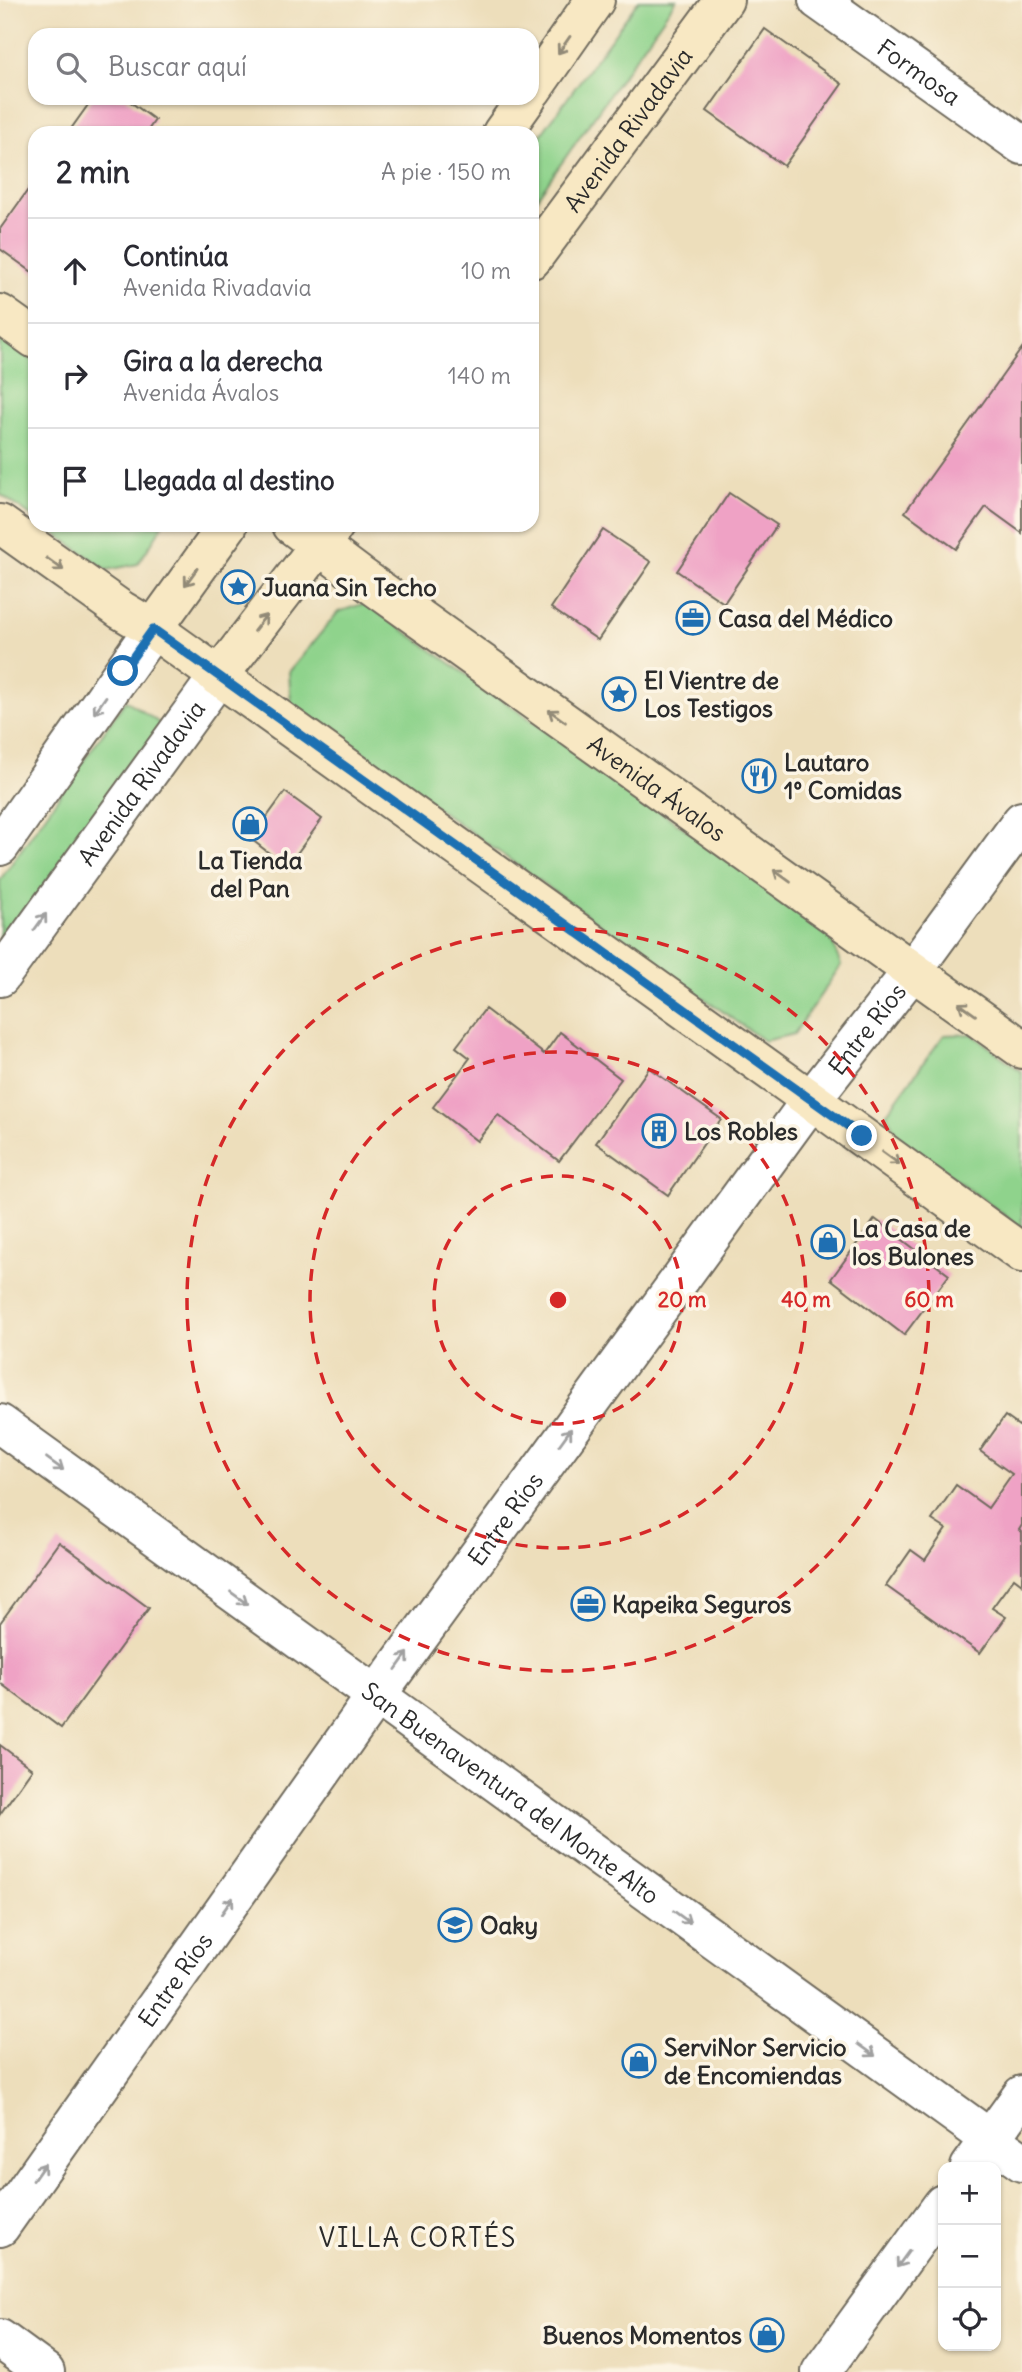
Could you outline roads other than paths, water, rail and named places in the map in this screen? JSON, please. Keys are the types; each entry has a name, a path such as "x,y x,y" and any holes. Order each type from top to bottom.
{"main road":[{"path":"539,80 595,0"},
{"name":"Avenida Rivadavia","path":"539,250 724,0"},
{"path":"507,126 522,105"},
{"path":"0,314 28,334"},
{"path":"0,524 121,610 153,629 1022,1253"},
{"path":"153,629 223,532"},
{"name":"Avenida Rivadavia","path":"218,677 315,532"},
{"name":"Avenida Ávalos","path":"315,532 1022,1049"}],"street":[{"name":"Formosa","path":"818,0 1022,145"},
{"path":"0,846 153,629"},
{"name":"Avenida Rivadavia","path":"0,977 218,677"},
{"name":"Entre Ríos","path":"0,2227 375,1697 811,1100 913,970 1022,821"},
{"name":"San Buenaventura del Monte Alto","path":"0,1424 375,1697 980,2153 1022,2162"},
{"path":"980,2153 1022,2095"},
{"path":"821,2372 938,2211"},
{"path":"0,2339 45,2372"}],"place":[{"name":"Juana Sin Techo","path":"238,587"},
{"name":"Casa del Médico","path":"693,618"},
{"name":"El Vientre de Los Testigos","path":"619,694"},
{"name":"Lautaro 1º Comidas","path":"759,776"},
{"name":"La Tienda del Pan","path":"250,824"},
{"name":"Los Robles","path":"659,1131"},
{"name":"La Casa de los Bulones","path":"828,1242"},
{"name":"Kapeika Seguros","path":"588,1604"},
{"name":"Oaky","path":"455,1925"},
{"name":"ServiNor Servicio de Encomiendas","path":"639,2061"},
{"name":"Buenos Momentos","path":"767,2335"}],"district":[{"name":"VILLA CORTÉS","path":"418,2237"}]}
